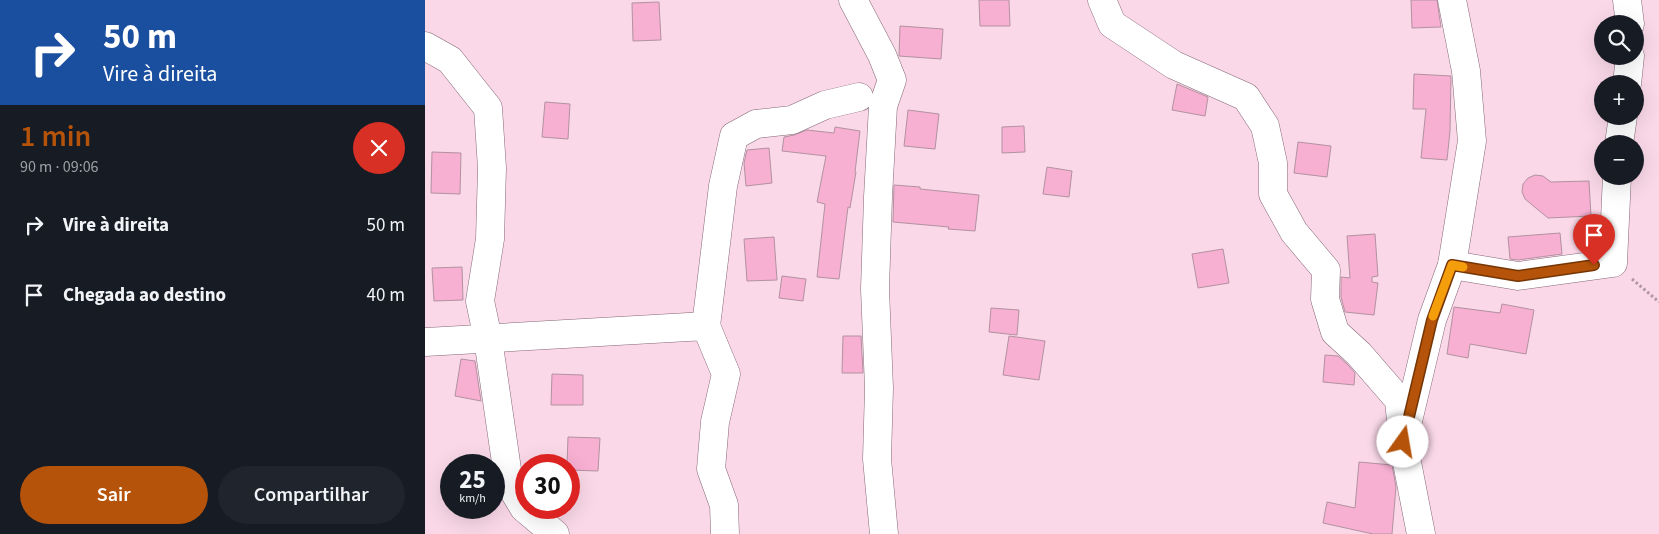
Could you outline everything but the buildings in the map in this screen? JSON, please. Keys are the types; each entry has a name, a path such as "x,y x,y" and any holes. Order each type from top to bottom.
{"street":[{"path":"853,0 881,54 892,80 883,106 875,289 879,388 877,459 884,534"},
{"path":"1102,0 1112,24 1174,65 1246,97 1265,126 1273,163 1273,194 1294,232 1326,270 1325,299 1335,332 1359,354 1399,400 1403,442 1421,534"},
{"path":"1403,442 1432,320 1452,265 1472,141 1466,71 1452,0"},
{"path":"1627,0 1629,15"},
{"path":"425,46 450,60 488,108 491,168 490,239 480,300 488,339 509,483 524,508 555,534"},
{"path":"725,534 724,505 711,469 715,422 726,374 706,326 723,186 733,136 756,124 792,120 825,105 859,96"},
{"path":"1452,265 1518,276 1613,263 1617,185"},
{"path":"425,342 706,326"}],"path":[{"path":"1613,263 1659,302"}],"slow traffic":[{"path":"1433,316 1452,265 1463,267"}],"route":[{"path":"1403,442 1432,320 1452,265 1518,276 1594,265"}]}
